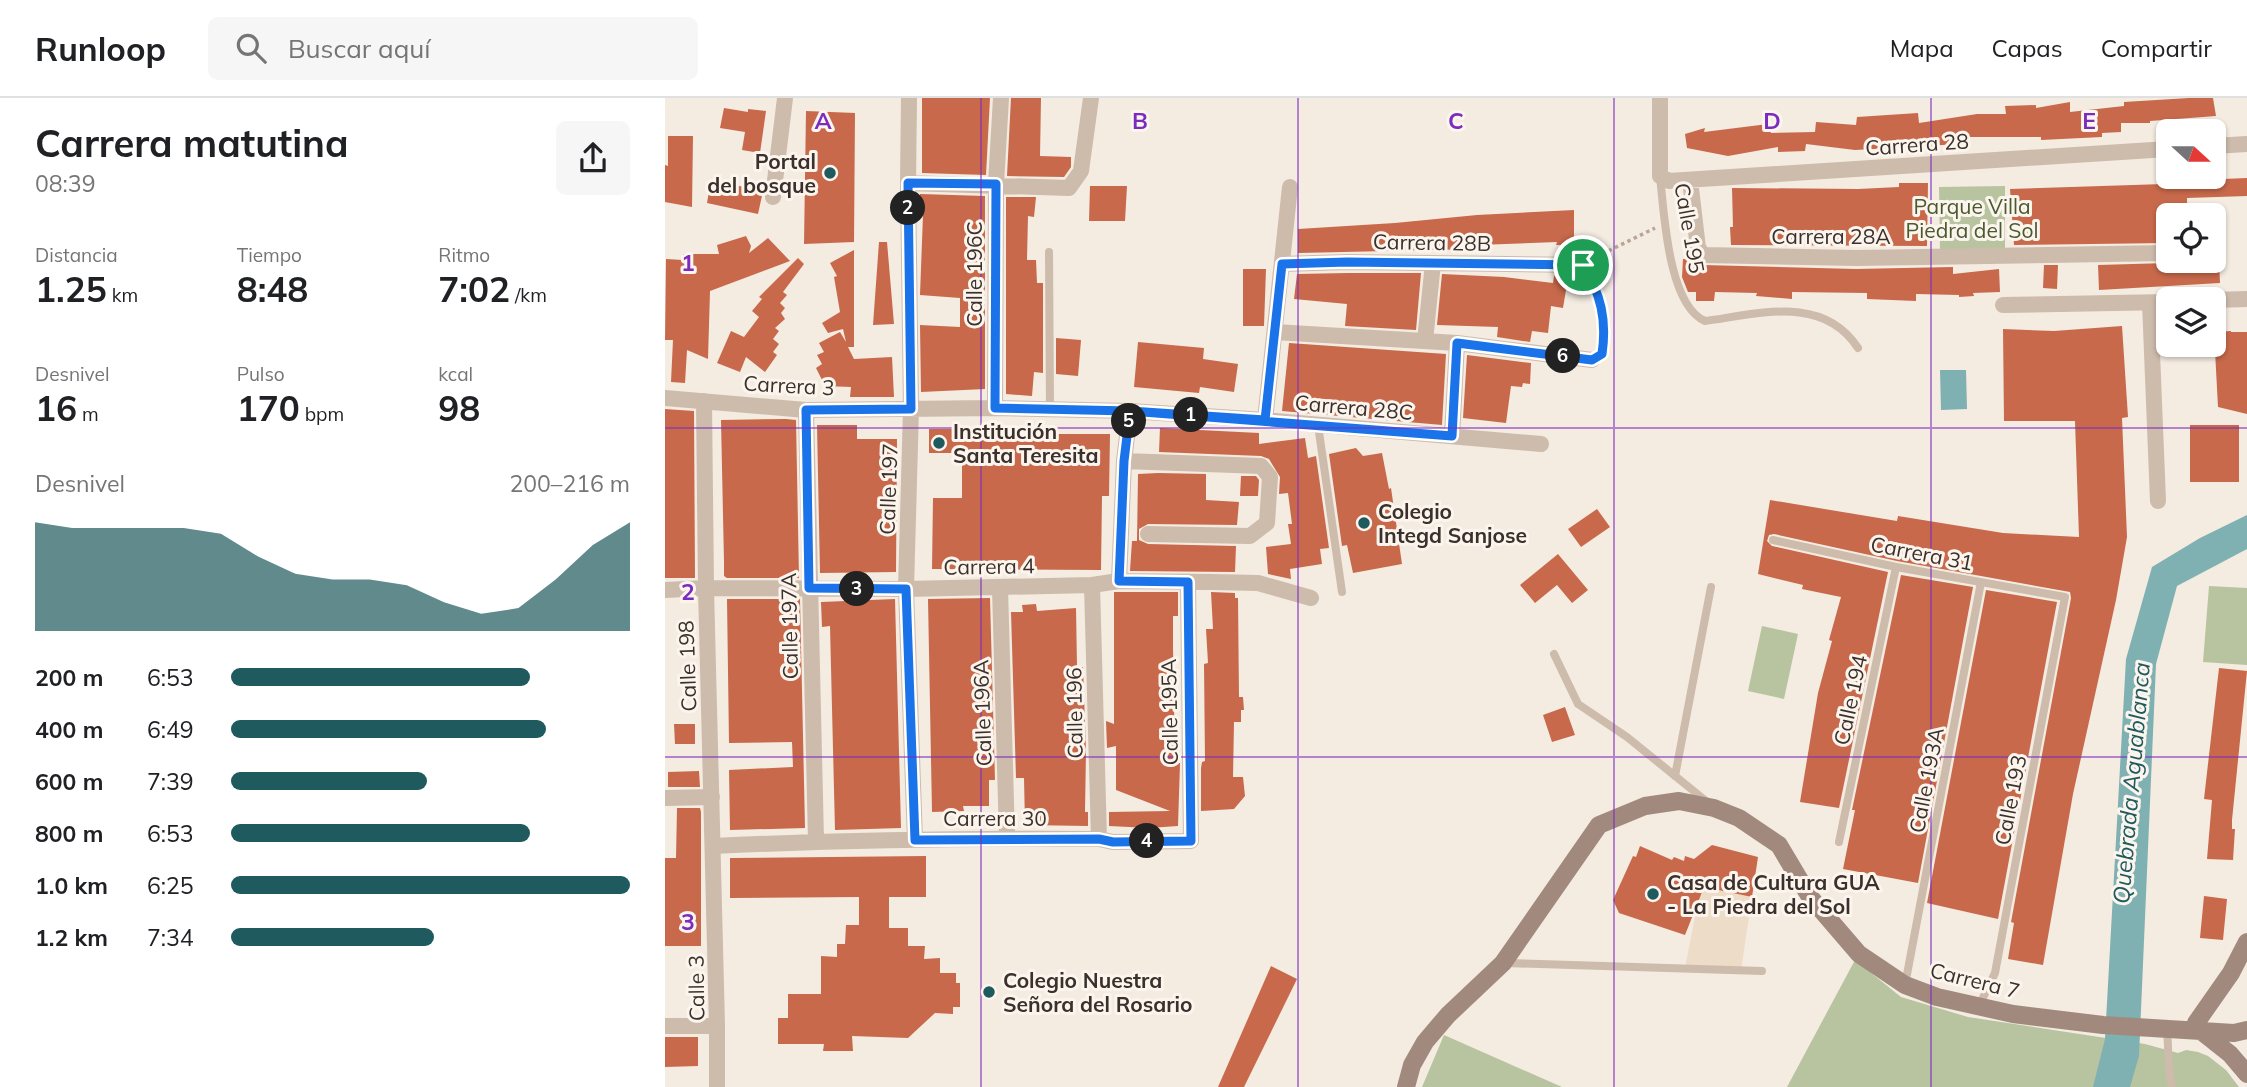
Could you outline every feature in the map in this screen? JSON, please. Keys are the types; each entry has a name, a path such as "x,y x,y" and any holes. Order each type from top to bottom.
{"main road":[{"name":"Carrera 7","path":"1406,1087 1412,1065 1425,1042 1448,1015 1503,963 1599,825 1645,806 1679,801 1714,808 1739,818 1779,845 1810,897 1859,954 1905,985 1937,997 2013,1014 2198,1027 2234,1033 2246,1029"},
{"path":"2247,942 2198,1027 2230,1054 2247,1074"},
{"name":"Carrera 7","path":"2145,1025 2167,1030 2198,1027"}],"street":[{"path":"773,197 785,98"},
{"name":"Calle 197","path":"909,98 911,409 906,589 915,840"},
{"name":"Calle 196C","path":"995,408 996,184 1001,98"},
{"path":"908,183 1069,188 1081,172 1091,98"},
{"name":"Calle 195","path":"1660,98 1664,178"},
{"path":"2226,145 2247,144"},
{"name":"Carrera 28","path":"1664,178 1690,180 2156,150"},
{"name":"Calle 195","path":"1690,180 1698,248 1703,256"},
{"path":"1265,420 1290,187"},
{"name":"Carrera 28A","path":"1703,256 1856,258 2156,253"},
{"path":"1425,341 1433,263"},
{"name":"Carrera 28B","path":"1282,264 1583,265"},
{"path":"2226,300 2247,299"},
{"path":"2150,303 2158,500"},
{"path":"2003,305 2156,303"},
{"path":"1275,332 1457,343 1592,360"},
{"path":"1452,436 1457,343"},
{"name":"Carrera 3","path":"665,398 806,410 911,409"},
{"name":"Calle 198","path":"704,401 706,588 714,846"},
{"name":"Carrera 28C","path":"911,409 1130,411 1541,444"},
{"name":"Calle 197A","path":"806,410 816,841"},
{"path":"1119,581 1124,461 1130,411"},
{"path":"1124,461 1261,466 1269,477 1267,523 1250,536 1148,534"},
{"name":"Carrera 4","path":"665,590 1000,588 1092,585 1119,581 1258,583 1311,598"},
{"name":"Calle 195A","path":"1188,582 1191,841"},
{"name":"Calle 196","path":"1092,585 1099,839"},
{"name":"Calle 196A","path":"1000,588 1007,838"},
{"path":"665,798 712,797"},
{"name":"Carrera 30","path":"714,846 816,841 1007,838 1099,839 1113,842 1191,841"},
{"name":"Calle 3","path":"714,846 717,1087"},
{"path":"665,1026 717,1026"}],"lane":[{"name":"Calle 195","path":"1664,178 1669,251 1686,304 1697,318 1705,321 1795,310 1811,313 1831,323 1852,338 1858,348"},
{"path":"1049,252 1050,410"},
{"path":"1318,425 1342,592"},
{"name":"Carrera 31","path":"1773,540 2065,597"},
{"name":"Calle 194","path":"1839,842 1896,566"},
{"name":"Calle 193A","path":"1905,985 1982,582"},
{"path":"1675,776 1711,587"},
{"name":"Calle 193","path":"1986,1008 1995,973 2065,597"},
{"path":"1554,654 1579,704 1627,737 1714,808"},
{"path":"1503,963 1762,971"},
{"path":"2167,1030 2168,1070 2172,1087"}],"path":[{"path":"1592,360 1602,354 1605,332 1597,288 1583,265 1665,222"}],"green space":[{"name":"Parque Villa Piedra del Sol","path":"2005,186 2005,249 1940,250 1939,187"},
{"path":"2209,586 2247,588 2247,665 2203,662"},
{"path":"1762,626 1798,634 1784,699 1748,691"},
{"path":"1855,960 1901,997 1968,1017 2145,1044 2178,1053 2186,1050 2198,1052 2226,1070 2239,1087 1787,1087"},
{"path":"1444,1035 1562,1087 1422,1087"}],"shaded area":[{"path":"1701,886 1752,897 1741,970 1685,968"}],"water":[{"path":"1940,370 1966,370 1967,409 1941,410"},
{"name":"Quebrada Aguablanca","path":"2247,515 2247,549 2177,586 2156,664 2139,1056 2130,1087 2093,1087 2105,1039 2126,659 2152,567 2200,538"}],"building":[{"path":"922,98 990,98 986,175 922,173"},
{"path":"1011,98 1041,98 1040,156 1071,157 1071,167 1064,177 1007,176"},
{"path":"2213,98 2216,116 2156,119 2150,123 2121,123 2121,132 2102,133 2102,137 2041,140 2041,137 1967,137 1966,142 1943,145 1855,150 1806,144 1805,151 1778,152 1778,147 1728,156 1687,148 1685,134 1705,128 1704,132 1768,124 1771,133 1815,132 1816,122 1856,125 1857,117 1918,113 1919,123 1977,114 2006,114 2005,106 2036,105 2036,108 2070,102 2070,112 2124,106 2124,102"},
{"path":"724,108 748,112 748,109 766,111 760,153 742,150 745,132 720,128"},
{"name":"Portal del bosque","path":"806,111 855,113 854,242 804,244"},
{"path":"668,136 693,136 692,207 665,202"},
{"path":"2247,178 2247,196 2187,198 2187,203 2156,203 2156,243 2014,245 2010,189 2156,184 2156,189 2226,189 2226,179"},
{"path":"711,180 763,191 758,214 707,203"},
{"path":"1899,183 1928,183 1927,246 1731,245 1732,188 1858,189 1899,187"},
{"path":"1090,186 1127,186 1125,221 1089,221"},
{"path":"920,194 985,196 985,389 921,392 920,325 960,327 960,298 920,295 923,215 919,215"},
{"path":"1006,197 1036,197 1034,217 1028,216 1027,260 1036,260 1037,283 1043,283 1043,373 1034,372 1032,396 1006,394"},
{"path":"1574,210 1574,245 1556,245 1557,242 1478,245 1477,249 1298,253 1298,229"},
{"path":"746,236 751,246 749,253 768,238 790,261 710,291 708,359 687,350 685,383 671,382 673,340 665,340 666,259 683,260 683,254 719,254 717,245"},
{"path":"879,242 887,242 894,324 873,325"},
{"path":"854,250 854,347 848,347 854,359 892,357 894,397 850,397 851,387 825,386 816,368 822,364 817,355 824,352 819,343 840,332 846,342 843,329 828,333 822,323 840,312 834,277 837,276 830,263"},
{"path":"798,258 804,264 783,292 787,295 780,303 785,308 781,313 785,319 775,328 779,331 773,339 779,344 773,352 777,355 765,372 746,357 740,372 717,363 731,331 744,337 759,317 752,311 762,299 759,297"},
{"path":"1683,259 1693,259 1703,265 1856,269 1953,267 1953,274 1999,269 2000,292 1973,293 1974,296 1959,297 1916,294 1916,301 1867,299 1867,293 1792,292 1792,299 1756,296 1757,293 1715,292 1714,301 1696,301 1696,292 1688,292 1682,277"},
{"path":"2156,263 2156,273 2220,273 2220,283 2099,290 2098,265"},
{"path":"2044,265 2058,265 2057,289 2043,288"},
{"path":"1243,269 1266,269 1264,326 1243,326"},
{"path":"1421,273 1416,330 1345,326 1347,304 1294,299 1297,274"},
{"path":"1442,274 1553,283 1554,276 1568,278 1563,308 1551,306 1548,333 1532,331 1530,342 1497,337 1498,327 1437,325"},
{"path":"2122,326 2128,417 2122,418 2127,537 2116,600 2073,794 2043,965 2008,959 2014,923 2011,922 2070,592 1769,535 1767,541 1772,546 1888,572 1839,808 1800,802 1818,693 1841,597 1802,589 1803,585 1758,574 1770,500 1897,521 1898,516 2003,533 2079,537 2075,421 2004,421 2003,329 2054,331"},
{"path":"2226,331 2247,332 2247,414 2218,407 2215,357 2226,357"},
{"path":"1056,338 1081,340 1078,376 1056,374"},
{"path":"1138,342 1204,348 1203,359 1238,364 1234,392 1200,387 1199,393 1134,387"},
{"path":"1289,343 1446,354 1442,425 1282,411"},
{"path":"1467,355 1531,363 1530,384 1523,383 1522,387 1511,386 1506,423 1463,418"},
{"path":"665,409 694,411 695,578 665,578"},
{"path":"721,420 796,420 799,578 727,578 724,576"},
{"path":"817,425 857,425 857,439 897,439 896,572 820,573"},
{"path":"2190,425 2239,425 2239,482 2190,482"},
{"path":"1160,428 1259,433 1259,444 1305,438 1308,458 1316,456 1329,548 1320,549 1322,564 1290,569 1291,579 1268,574 1266,547 1291,544 1288,524 1292,524 1288,493 1279,494 1280,477 1269,459 1261,456 1159,452"},
{"path":"929,429 1005,429 1005,434 1110,434 1109,496 1102,496 1101,570 932,569 933,498 962,498 962,453 929,453"},
{"path":"1356,448 1363,456 1382,453 1389,489 1391,488 1402,564 1353,573 1347,545 1342,546 1329,454"},
{"path":"1138,474 1206,474 1206,500 1239,502 1237,525 1148,524 1139,529 1139,540 1148,544 1236,546 1235,572 1130,571 1132,541 1137,541"},
{"path":"1241,476 1256,476 1259,480 1258,496 1240,496"},
{"path":"1597,509 1610,527 1581,547 1568,529"},
{"path":"1558,554 1588,590 1572,603 1557,585 1535,603 1520,585"},
{"path":"1901,575 1973,587 1918,883 1843,869 1855,810 1852,810"},
{"path":"1986,590 2057,602 1998,919 1927,903"},
{"path":"1114,592 1178,592 1178,616 1173,616 1173,648 1175,762 1180,763 1178,826 1109,826 1109,812 1170,811 1116,790 1116,746 1107,748 1106,721 1114,724"},
{"path":"1211,592 1235,593 1235,598 1238,598 1239,697 1243,697 1244,710 1241,710 1241,722 1234,722 1233,777 1243,777 1245,796 1234,809 1201,811 1201,768 1202,762 1205,761 1204,664 1208,663 1206,629 1213,629"},
{"path":"990,598 995,780 989,780 989,806 963,806 964,811 932,812 928,599"},
{"path":"727,599 800,599 805,828 730,830 729,770 793,767 792,742 729,743"},
{"path":"895,599 901,828 835,830 830,626 822,627 821,602"},
{"path":"1036,604 1037,611 1076,608 1077,667 1083,667 1085,812 1088,812 1088,826 1025,825 1024,778 1016,778 1011,612 1023,612 1022,605"},
{"path":"2219,668 2247,671 2232,820 2232,829 2235,829 2233,860 2207,859 2212,800 2204,799"},
{"path":"1565,707 1575,735 1552,742 1543,715"},
{"path":"674,724 695,724 695,744 675,744"},
{"path":"699,771 700,787 668,787 668,772"},
{"path":"677,808 700,808 701,812 701,946 665,946 665,858 676,858"},
{"name":"Casa de Cultura GUA - La Piedra del Sol","path":"1712,845 1758,857 1752,897 1704,887 1685,935 1619,913 1613,900 1640,846 1672,860 1674,857 1684,861 1685,856 1694,859"},
{"path":"926,856 926,897 889,897 889,928 908,928 908,946 925,946 924,959 940,958 940,973 956,973 956,983 960,983 960,1007 953,1007 953,1014 935,1013 908,1038 852,1036 853,1051 823,1051 824,1044 778,1044 778,1018 788,1018 788,994 821,994 821,956 837,957 837,944 845,944 846,925 859,925 859,897 730,898 730,858"},
{"path":"2204,896 2227,899 2223,940 2200,938"},
{"path":"1271,966 1297,979 1244,1087 1218,1087"},
{"path":"665,1037 698,1037 698,1066 665,1067"}],"place":[{"name":"Portal del bosque","path":"830,173"},
{"name":"Institución Santa Teresita","path":"939,443"},
{"name":"Colegio Integd Sanjose","path":"1364,523"},
{"name":"Casa de Cultura GUA - La Piedra del Sol","path":"1653,894"},
{"name":"Colegio Nuestra Señora del Rosario","path":"989,992"}],"route":[{"path":"1583,265 1347,262 1282,264 1265,420 1130,411 995,408 996,184 908,183 911,409 806,410 809,588 906,589 915,840 1007,838 1099,839 1113,842 1191,841 1188,582 1119,581 1124,461 1130,411 1452,436 1457,343 1592,360 1602,354 1605,332 1597,288 1583,265"}]}
